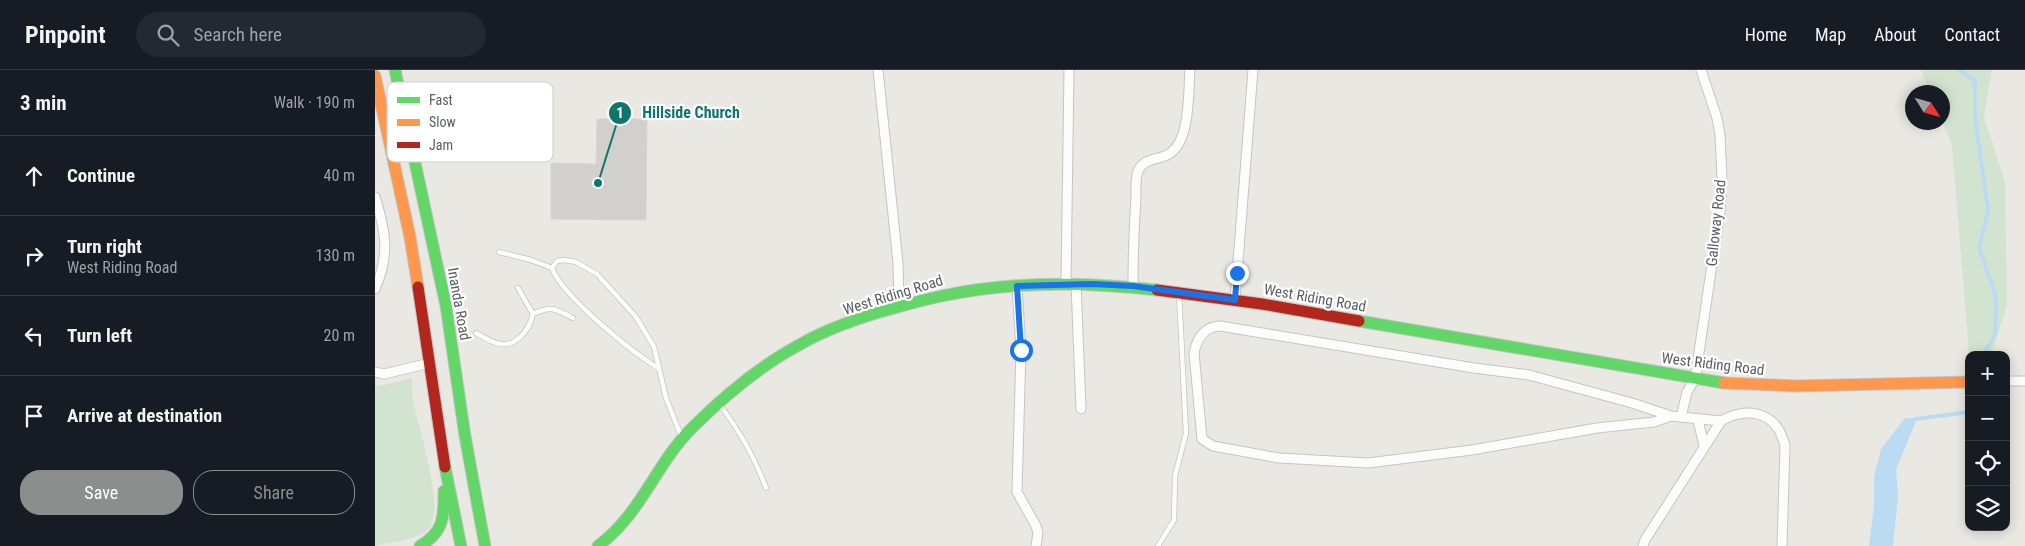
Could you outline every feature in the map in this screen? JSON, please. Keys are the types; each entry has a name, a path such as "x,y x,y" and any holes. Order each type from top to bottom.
{"street":[{"path":"877,70 898,263 899,305"},
{"path":"1069,70 1071,284 1081,409"},
{"path":"1133,286 1133,229 1137,176 1143,164 1167,156 1180,142 1185,127 1190,70"},
{"path":"1235,300 1253,70"},
{"name":"Galloway Road","path":"1681,417 1687,392 1695,379 1720,211 1722,178 1720,135 1717,118 1701,70"},
{"path":"375,76 387,131"},
{"path":"394,162 410,237 445,464 461,546"},
{"name":"Inanda Road","path":"415,162 446,306 465,436 485,546"},
{"path":"375,197 386,240 384,267 375,289"},
{"name":"West Riding Road","path":"598,546 621,529 682,439 719,404 770,362 818,335 899,305 949,293 1017,286 1071,284 1133,286 1235,300 1735,385 1965,382"},
{"path":"1017,286 1021,350 1017,492 1036,526 1038,533 1036,546"},
{"path":"1671,416 1655,422 1597,428 1472,450 1390,461 1369,463 1279,458 1213,446 1202,439 1194,353 1196,344 1205,331 1212,327 1220,326 1474,368 1529,375 1632,403 1671,416 1721,421"},
{"path":"375,372 384,374 430,363"},
{"path":"2010,381 2025,381"},
{"path":"1643,546 1721,421 1730,415 1750,412 1767,418 1779,429 1785,445 1782,546"},
{"path":"1698,420 1704,446"},
{"path":"420,546 435,536 440,530 444,518 445,464"}],"lane":[{"path":"499,252 531,260 552,268"},
{"path":"552,268 557,262 565,260 576,262 597,274 636,317 654,347 666,398 682,439"},
{"path":"552,268 555,278 569,294 607,329 658,368"},
{"path":"476,334 498,344 508,345 514,343 523,334 533,314 518,288"},
{"path":"1158,546 1174,520 1175,476 1186,433 1179,292"},
{"path":"533,314 547,308 556,308 573,318"},
{"path":"719,404 734,424 759,469 766,488"}],"green space":[{"path":"1921,70 1992,70 1984,117 2005,182 2007,305 1992,351 1969,351 1952,146 1946,130 1950,130 1950,85 1927,85"},
{"path":"412,378 413,402 433,486 433,517 429,528 419,535 375,546 375,387"}],"water":[{"path":"1905,418 1915,419 1915,424 1896,469 1898,496 1893,546 1869,546 1874,505 1874,477 1881,449"}],"building":[{"path":"597,119 647,119 646,220 551,219 551,163 596,164"}],"waterway":[{"path":"1959,70 1975,81 1975,118 1988,210 1979,248 1996,297 1995,335 1985,351"},
{"path":"1913,421 1915,419 1965,413"}],"traffic: fast":[{"path":"395,70 398,82"},
{"path":"415,162 446,306 465,436 485,546"},
{"path":"598,546 626,519 679,442 704,416 756,372 784,353 835,327 885,310 968,291 1049,284 1103,285 1157,290"},
{"path":"1359,321 1724,383"},
{"path":"445,467 461,546"},
{"path":"420,546 434,535 441,523 444,509 444,491"}],"traffic: slow":[{"path":"375,76 387,131"},
{"path":"394,162 410,237 418,287"},
{"path":"1724,383 1797,386 1965,382"}],"traffic: jam":[{"path":"418,287 445,467"},
{"path":"1157,290 1262,304 1359,321"}],"place":[{"name":"Hillside Church","path":"598,183"}],"route":[{"path":"1021,350 1017,286 1039,284 1133,286 1235,300 1237,273"}]}
